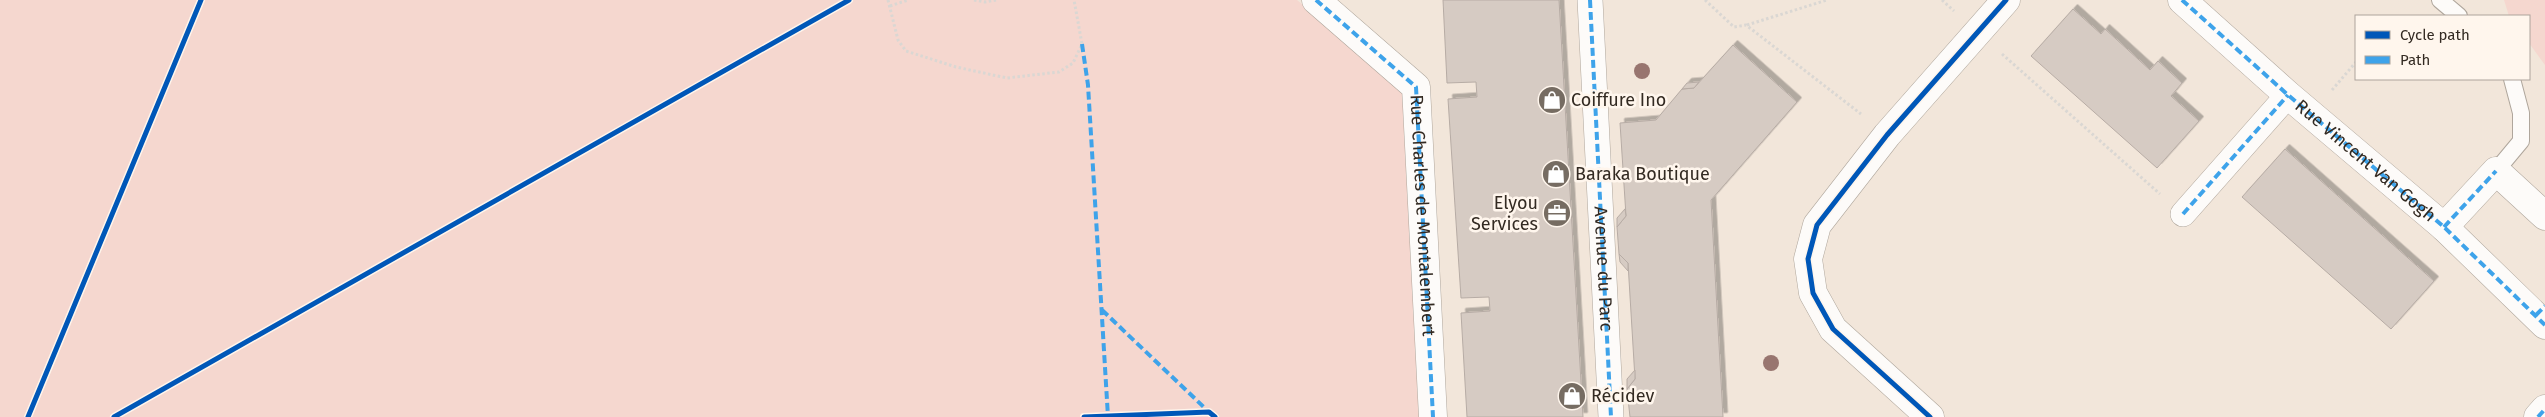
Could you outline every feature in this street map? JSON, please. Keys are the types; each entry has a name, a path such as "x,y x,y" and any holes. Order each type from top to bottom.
{"street":[{"name":"Rue Charles de Montalembert","path":"1316,0 1416,87 1433,417"},
{"name":"Avenue du Parc","path":"1590,0 1611,417"},
{"path":"1930,417 1833,329 1813,292 1808,259 1817,225 1887,135 2006,0"},
{"name":"Rue Vincent Van Gogh","path":"2182,0 2288,95 2444,227 2542,315"},
{"path":"2183,214 2288,95"},
{"path":"2444,227 2496,171 2545,216"},
{"path":"2538,417 2545,409"}],"lane":[{"path":"2440,0 2457,15"},
{"path":"2496,171 2521,141 2521,113 2512,80"}],"path":[{"path":"888,0 898,40 906,51 956,67 1007,78 1059,72 1073,63 1082,44 1074,0"},
{"path":"890,6 908,0"},
{"path":"974,0 985,2 996,0"},
{"path":"1705,0 1734,26 1746,25 1827,0"},
{"path":"1942,0 2183,214"},
{"path":"1746,25 1887,135"}],"shaded area":[{"path":"0,0 1297,0 1402,88 1421,417 0,417"},
{"path":"2504,0 2545,0 2545,65 2530,44 2530,15 2509,15"}],"building":[{"path":"1443,0 1559,0 1583,417 1467,417 1461,313 1490,311 1489,297 1461,298 1448,99 1477,97 1476,82 1447,83"},
{"path":"2073,9 2101,34 2105,29 2150,70 2158,61 2182,83 2171,96 2199,121 2157,168 2031,56"},
{"path":"1733,45 1797,102 1711,200 1723,417 1630,417 1627,389 1635,379 1628,263 1619,254 1617,227 1626,216 1620,123 1656,120 1682,89 1694,88"},
{"path":"1699,82 1694,88 1682,89 1687,83"},
{"path":"2285,149 2434,281 2391,329 2242,197"},
{"path":"1625,209 1626,216 1617,227 1617,218"},
{"path":"1619,254 1628,263 1628,271 1620,262"},
{"path":"1635,370 1635,379 1627,389 1627,379"}],"marked path":[{"path":"1316,0 1416,87 1433,417"},
{"path":"1590,0 1611,417"},
{"path":"2182,0 2288,95 2444,227 2545,325"},
{"path":"1082,44 1088,85 1108,417"},
{"path":"2183,214 2288,95"},
{"path":"2444,227 2496,171"},
{"path":"2536,315 2545,306"},
{"path":"1102,310 1209,412"},
{"path":"2538,417 2545,409"}],"cycle path":[{"path":"28,417 201,0"},
{"path":"114,417 849,0"},
{"path":"1930,417 1833,329 1813,293 1808,259 1817,225 1887,135 2006,0"},
{"path":"1084,417 1209,412 1215,417"}],"place":[{"name":"Coiffure Ino","path":"1552,100"},
{"name":"Baraka Boutique","path":"1556,174"},
{"name":"Elyou Services","path":"1557,213"},
{"name":"Récidev","path":"1572,396"}]}
